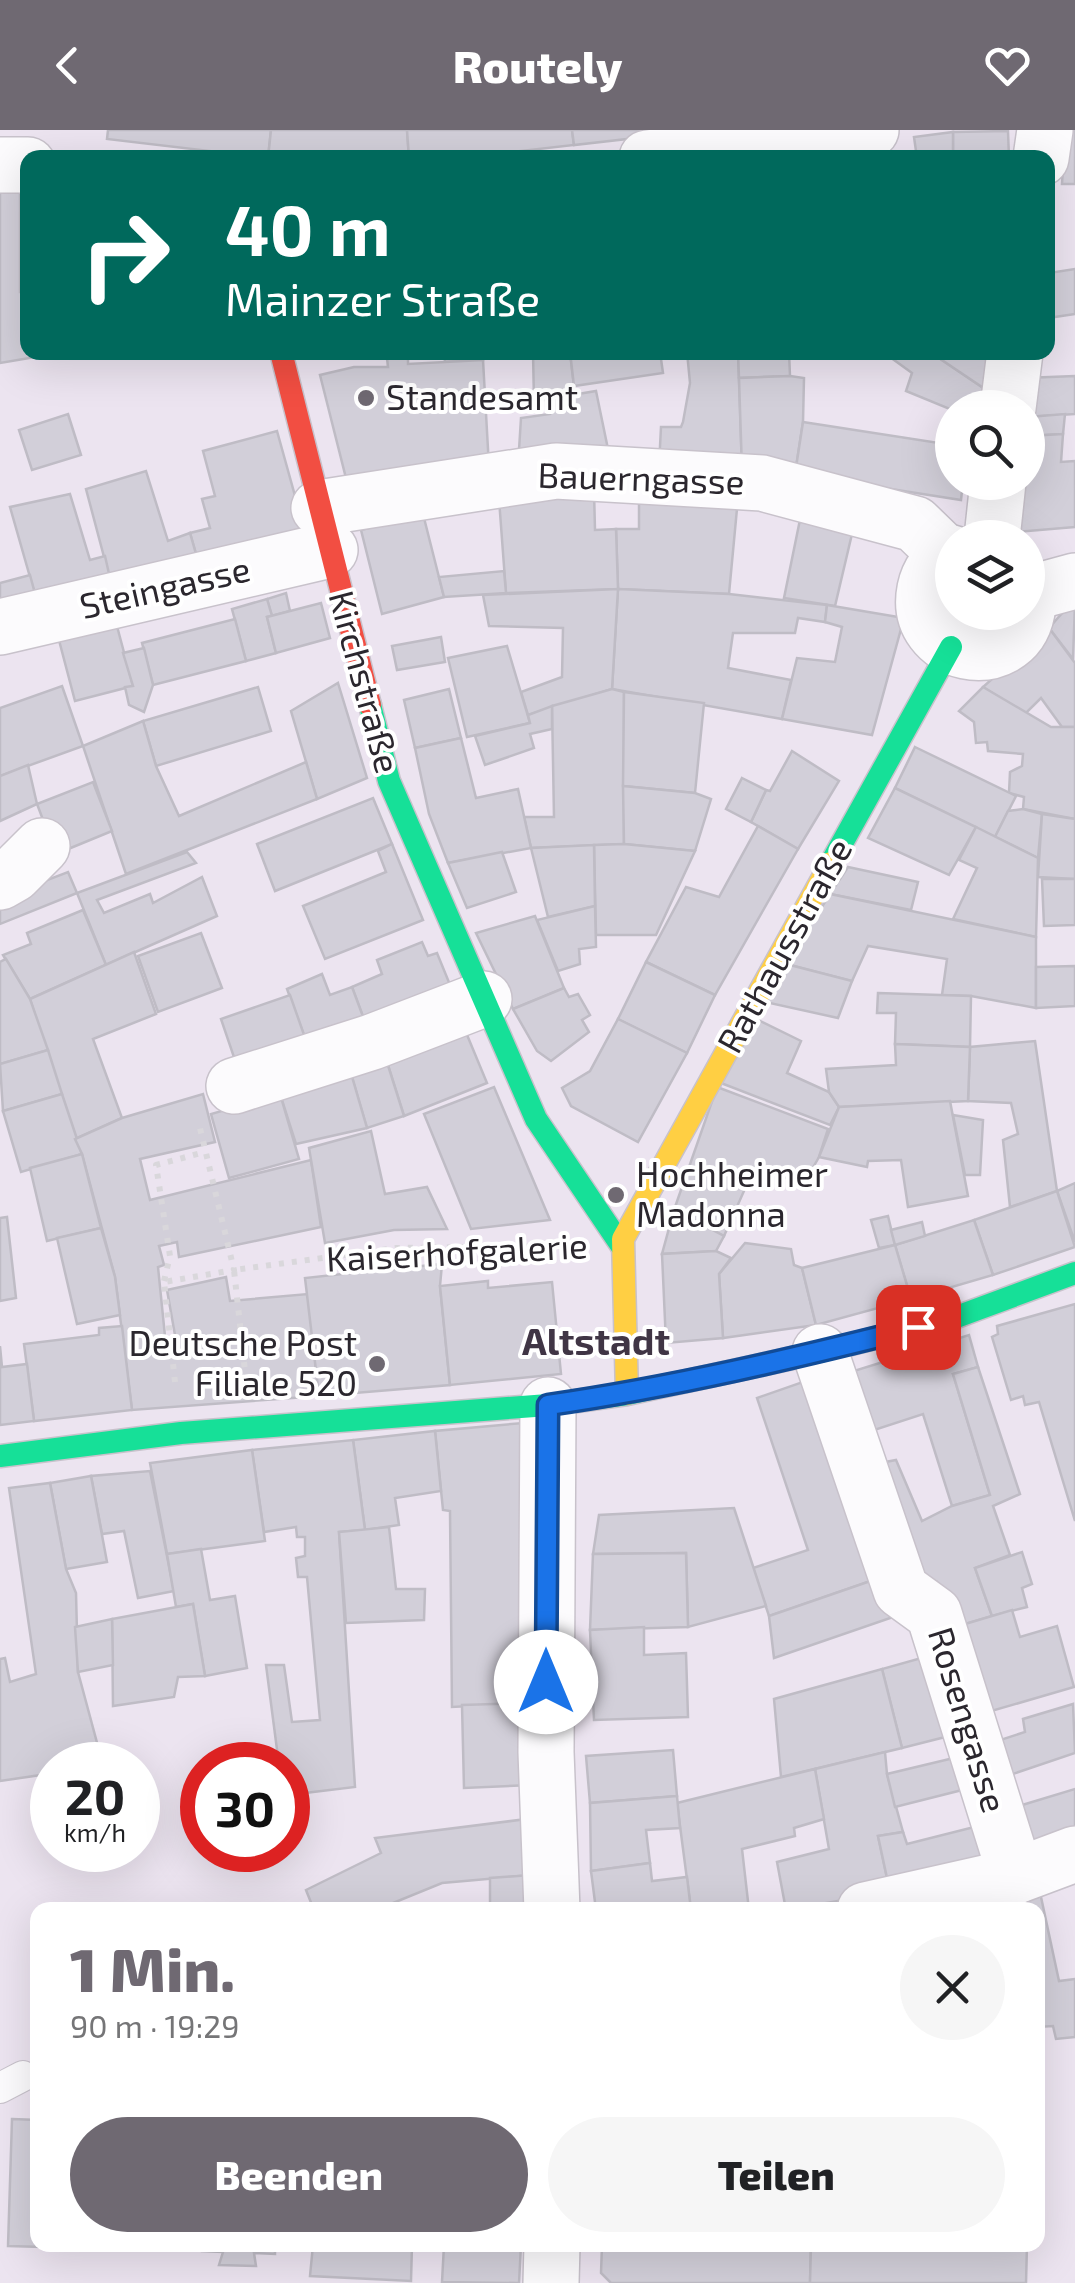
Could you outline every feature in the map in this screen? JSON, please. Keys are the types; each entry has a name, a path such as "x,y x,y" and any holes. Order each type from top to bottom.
{"street":[{"path":"711,150 871,130"},
{"name":"Kirchstraße","path":"282,360 389,781 536,1118 622,1245"},
{"path":"1010,390 1014,360"},
{"name":"Bauerngasse","path":"324,529 556,470 762,483 915,524 935,534"},
{"name":"Steingasse","path":"0,627 324,529"},
{"path":"935,572 927,579 923,601 936,635 951,647 984,653 1002,647 1019,630"},
{"name":"Rathausstraße","path":"622,1245 951,647"},
{"path":"0,882 14,874 42,846"},
{"path":"234,1086 372,1042 484,999"},
{"path":"622,1245 626,1394"},
{"path":"0,1456 181,1433 548,1405 626,1394 951,1319 1075,1273"},
{"name":"Rosengasse","path":"820,1352 901,1590 934,1614 1016,1876"},
{"path":"548,1405 546,1752 552,1902"},
{"path":"901,1902 1016,1876 1075,1854"},
{"path":"551,2283 552,2252"}],"path":[{"path":"234,1086 193,1098 234,1270 251,1430"},
{"path":"181,1433 164,1282 170,1256 156,1166 205,1152"},
{"name":"Kaiserhofgalerie","path":"164,1282 396,1248 622,1245"}],"building":[{"path":"108,130 271,130 269,150 200,150 107,139"},
{"path":"271,130 407,130 408,150 269,150"},
{"path":"407,130 572,130 574,145 530,150 408,150"},
{"path":"572,130 706,130 574,145"},
{"path":"1065,130 1075,130 1075,184 1062,184"},
{"path":"1008,131 1009,150 953,150 953,132"},
{"path":"953,132 953,150 916,150 914,137"},
{"path":"0,188 20,190 20,360 0,363"},
{"path":"1075,269 1075,314 1055,317 1055,272"},
{"path":"387,360 408,360 408,364 483,360 489,467 348,486 320,375 354,367 388,367"},
{"path":"533,360 571,360 575,395 534,402"},
{"path":"571,360 661,360 663,373 574,386"},
{"path":"688,360 738,360 742,470 659,466 661,427 681,427 690,383"},
{"path":"738,360 789,360 790,376 739,378"},
{"path":"894,360 942,360 985,389 935,390 935,403 906,391 912,373"},
{"path":"942,360 990,360 985,389"},
{"path":"1075,376 1075,414 1045,416 1045,390 1026,390 1025,378"},
{"path":"739,378 804,378 803,422 795,474 742,470"},
{"path":"596,391 609,454 518,466 521,418 550,414 548,399"},
{"path":"68,414 81,455 32,470 19,430"},
{"path":"1065,414 1063,434 1045,435 1045,416"},
{"path":"803,422 935,442 935,496 795,474"},
{"path":"277,431 307,539 200,568 190,533 210,528 202,499 215,496 203,451"},
{"path":"1063,434 1061,462 1075,461 1075,527 1045,530 1045,520 1016,520 1016,500 1045,500 1045,435"},
{"path":"146,471 168,541 190,533 200,568 112,587 86,489"},
{"path":"639,489 738,498 729,594 618,589 616,529 639,529"},
{"path":"594,491 595,530 616,529 618,589 506,593 499,499"},
{"path":"70,494 90,560 105,556 112,587 38,605 10,507"},
{"path":"803,505 856,517 835,606 784,598"},
{"path":"423,514 444,597 382,614 361,530"},
{"path":"504,571 506,593 444,597 439,577"},
{"path":"30,575 38,605 0,616 0,583"},
{"path":"618,589 729,594 827,605 825,622 798,618 795,633 733,633 728,668 791,680 782,719 612,689"},
{"path":"618,589 612,689 528,715 521,692 562,677 563,628 489,626 483,595"},
{"path":"286,593 290,611 272,616 267,599"},
{"path":"267,599 276,653 246,661 232,609"},
{"path":"321,603 330,638 276,653 267,617"},
{"path":"1075,603 1073,659 1049,628"},
{"path":"827,605 904,618 872,735 782,719 797,658 835,662 842,627 825,622"},
{"path":"114,615 133,686 75,701 55,625"},
{"path":"235,619 246,661 153,685 142,643"},
{"path":"1049,628 1075,663 1075,727 1062,727 1041,698 1025,714 983,687"},
{"path":"441,637 445,662 397,670 392,646"},
{"path":"507,646 530,723 467,737 448,658"},
{"path":"144,648 153,685 144,712 129,705 125,687 133,686 123,653"},
{"path":"338,683 367,778 317,799 291,711"},
{"path":"62,686 83,746 0,776 0,708"},
{"path":"258,687 271,731 156,766 143,721"},
{"path":"983,687 1051,727 1075,727 1075,819 1023,809 1024,797 1009,793 1010,772 1022,766 1023,754 988,751 987,742 976,743 974,722 959,711"},
{"path":"449,689 461,738 415,748 404,700"},
{"path":"612,689 624,692 624,844 531,848 524,817 554,817 552,706"},
{"path":"624,692 704,703 695,793 623,786"},
{"path":"552,706 552,729 530,734 534,748 485,765 475,736 530,723 528,715"},
{"path":"143,721 156,766 179,816 306,762 317,799 126,874 83,746"},
{"path":"461,738 476,798 518,789 531,848 448,863 429,814 415,748"},
{"path":"915,747 1016,796 995,837 895,788"},
{"path":"792,751 839,781 798,849 751,822 766,790 770,791"},
{"path":"28,765 37,804 0,821 0,776"},
{"path":"742,778 766,790 751,822 726,809"},
{"path":"93,782 112,831 56,854 37,804"},
{"path":"623,786 695,793 711,799 695,851 624,844"},
{"path":"895,788 976,827 949,875 868,838"},
{"path":"373,798 392,844 275,891 257,844"},
{"path":"1023,809 1042,814 1038,858 995,837 1008,811"},
{"path":"1042,814 1075,819 1075,879 1038,877"},
{"path":"758,826 798,849 715,995 646,962 686,887 719,897"},
{"path":"976,827 1038,858 1036,937 953,919 977,868 959,860"},
{"path":"392,844 423,920 325,959 303,906 386,872 378,851"},
{"path":"594,845 695,851 656,935 596,935"},
{"path":"594,845 595,906 548,917 531,848"},
{"path":"187,852 196,863 97,900 104,913 150,894 153,903 202,877 217,916 106,965 77,893"},
{"path":"502,852 516,892 467,908 448,863"},
{"path":"848,867 918,882 911,910 830,894"},
{"path":"68,872 77,893 0,924 0,898"},
{"path":"1042,879 1075,879 1075,925 1044,926"},
{"path":"830,894 1036,937 1036,1008 942,995 947,959 868,946 852,981 786,964"},
{"path":"595,906 596,947 579,949 580,964 558,971 537,920"},
{"path":"83,910 106,965 30,999 3,955 31,944 27,933"},
{"path":"535,916 564,988 513,1009 476,933"},
{"path":"201,933 222,988 158,1012 138,956"},
{"path":"422,942 428,956 437,953 455,997 368,1030 352,987 382,974 377,960"},
{"path":"134,952 156,1014 93,1039 122,1118 75,1139 30,999"},
{"path":"6,959 30,999 48,1050 0,1064 0,962"},
{"path":"646,962 715,995 687,1053 618,1019"},
{"path":"786,964 852,981 838,1018 765,1002"},
{"path":"1075,966 1075,1006 1036,1008 1036,967"},
{"path":"322,974 330,995 352,987 368,1030 309,1049 287,989"},
{"path":"564,988 569,997 578,994 590,1015 582,1020 589,1032 551,1061 537,1051 513,1009"},
{"path":"878,993 971,996 970,1047 895,1044 896,1013 877,1013"},
{"path":"290,995 309,1049 239,1072 221,1019"},
{"path":"754,1018 801,1041 787,1073 829,1092 839,1107 830,1125 721,1083"},
{"path":"618,1019 687,1053 638,1142 571,1106 562,1088 590,1071"},
{"path":"465,1030 487,1083 404,1116 386,1059"},
{"path":"1035,1041 1057,1191 1010,1207 1003,1140 1018,1134 1011,1103 968,1101 970,1047"},
{"path":"895,1044 970,1047 968,1101 839,1107 829,1092 826,1069 896,1065"},
{"path":"48,1050 62,1094 3,1111 0,1064"},
{"path":"386,1059 404,1116 367,1128 350,1070"},
{"path":"350,1070 367,1128 296,1144 280,1094"},
{"path":"494,1087 550,1220 471,1229 424,1114"},
{"path":"717,1087 828,1129 819,1157 803,1185 755,1166 724,1236 674,1210"},
{"path":"62,1094 82,1154 21,1172 3,1111"},
{"path":"203,1094 215,1142 140,1159 150,1200 311,1160 321,1227 179,1257 177,1242 159,1246 164,1265 158,1267 167,1356 178,1352 167,1290 226,1277 230,1301 308,1294 319,1396 132,1410 115,1277 75,1139 122,1118"},
{"path":"280,1094 299,1159 229,1178 211,1114"},
{"path":"950,1101 968,1196 908,1207 901,1160 868,1161 867,1167 819,1157 839,1107"},
{"path":"953,1115 983,1120 980,1175 965,1175"},
{"path":"371,1131 385,1194 427,1187 447,1229 394,1230 325,1243 309,1148"},
{"path":"82,1154 101,1228 47,1241 30,1168"},
{"path":"1075,1183 1075,1242 1057,1191"},
{"path":"1057,1191 1075,1247 993,1275 974,1220"},
{"path":"674,1210 724,1236 716,1251 662,1254"},
{"path":"888,1216 895,1245 879,1248 871,1220"},
{"path":"7,1217 16,1298 0,1301 0,1218"},
{"path":"974,1220 993,1275 911,1299 895,1245"},
{"path":"922,1222 925,1236 895,1245 891,1230"},
{"path":"101,1228 115,1277 120,1315 77,1324 57,1238"},
{"path":"745,1243 791,1249 794,1265 802,1268 816,1325 723,1338 719,1274"},
{"path":"895,1245 911,1299 816,1325 802,1268"},
{"path":"716,1251 731,1258 719,1274 723,1338 666,1343 662,1254"},
{"path":"442,1264 440,1286 450,1385 319,1396 305,1278 361,1272 360,1268 382,1270"},
{"path":"488,1281 488,1288 552,1282 561,1374 450,1385 440,1286"},
{"path":"1075,1304 1075,1521 1039,1402 1025,1405 1023,1396 1011,1400 992,1337 998,1334 997,1326"},
{"path":"122,1326 132,1410 34,1421 24,1344 99,1335 99,1328"},
{"path":"969,1335 978,1367 953,1374 990,1495 952,1506 923,1414 859,1435 841,1375"},
{"path":"0,1346 2,1367 27,1364 34,1421 0,1425"},
{"path":"978,1367 1020,1494 993,1506 1010,1555 975,1568 992,1616 955,1627 937,1582 923,1586 870,1465 896,1460 922,1521 952,1506 990,1495 953,1374"},
{"path":"817,1377 885,1576 769,1616 753,1568 808,1550 757,1398"},
{"path":"523,1423 528,1703 452,1707 450,1511 443,1510 435,1431"},
{"path":"435,1431 441,1491 395,1498 399,1525 365,1530 353,1440"},
{"path":"353,1440 365,1530 339,1532 355,1787 310,1792 310,1742 276,1742 266,1665 284,1665 292,1722 320,1720 307,1577 298,1577 296,1558 305,1556 305,1537 297,1537 296,1527 264,1532 252,1450"},
{"path":"252,1450 265,1541 167,1554 150,1463"},
{"path":"150,1471 174,1591 138,1598 124,1531 102,1534 91,1476"},
{"path":"91,1476 107,1562 66,1569 50,1483"},
{"path":"50,1483 66,1569 76,1593 78,1672 97,1742 30,1742 30,1777 0,1781 0,1659 5,1658 10,1682 36,1674 9,1488"},
{"path":"734,1508 766,1606 688,1627 686,1553 593,1554 599,1515"},
{"path":"389,1527 396,1589 425,1589 424,1620 346,1623 339,1532"},
{"path":"201,1549 210,1600 235,1596 247,1668 205,1676 193,1604 176,1607 167,1554"},
{"path":"1022,1552 1032,1584 1022,1588 1027,1607 992,1616 975,1568"},
{"path":"686,1553 688,1627 590,1630 593,1554"},
{"path":"885,1576 899,1615 774,1658 769,1616"},
{"path":"193,1604 205,1676 178,1677 174,1697 113,1706 112,1619"},
{"path":"1012,1610 1020,1637 1057,1626 1074,1687 981,1714 955,1627"},
{"path":"112,1619 113,1665 78,1672 75,1627"},
{"path":"644,1627 644,1655 686,1653 688,1717 594,1720 590,1630"},
{"path":"932,1655 953,1735 902,1748 882,1669"},
{"path":"882,1669 902,1748 781,1777 774,1699"},
{"path":"528,1703 530,1785 464,1788 462,1705"},
{"path":"1073,1704 1075,1753 998,1779 988,1744 1025,1732 1023,1719"},
{"path":"673,1750 677,1796 590,1803 586,1756"},
{"path":"885,1752 903,1832 878,1836 890,1892 832,1902 784,1902 777,1862 829,1849 815,1769"},
{"path":"962,1756 970,1788 895,1807 887,1774"},
{"path":"815,1769 824,1819 794,1828 795,1836 742,1849 748,1902 690,1902 677,1803"},
{"path":"1075,1789 1075,1838 1023,1854 1009,1809"},
{"path":"677,1796 680,1828 646,1830 650,1863 591,1871 590,1803"},
{"path":"527,1819 531,1875 442,1883 396,1902 311,1902 306,1890 381,1853 375,1838"},
{"path":"982,1825 992,1867 890,1892 878,1836 903,1832 907,1844"},
{"path":"650,1863 652,1881 687,1877 690,1902 595,1902 591,1871"},
{"path":"531,1875 532,1902 490,1902 490,1878"},
{"path":"1038,1883 1042,1902 1002,1902"},
{"path":"1045,1916 1059,1981 1075,1979 1075,2037 1056,2039 1053,2026 1045,2027"},
{"path":"12,2119 30,2120 30,2247 8,2246"},
{"path":"223,2252 275,2252 254,2253 256,2266 219,2265"},
{"path":"312,2252 412,2252 411,2281 310,2276"},
{"path":"444,2252 521,2252 519,2283 442,2282"},
{"path":"602,2252 811,2252 810,2283 611,2283 601,2273"},
{"path":"811,2252 1027,2252 1026,2283 810,2283"}],"traffic: fast":[{"path":"831,863 951,647"},
{"path":"370,705 389,781 536,1119 621,1245"},
{"path":"0,1456 181,1433 548,1405 627,1394 951,1319 1075,1273"}],"traffic: slow":[{"path":"627,1394 623,1239 831,863"}],"traffic: jam":[{"path":"283,360 370,705"}],"place":[{"name":"Standesamt","path":"366,398"},
{"name":"Hochheimer Madonna","path":"616,1195"},
{"name":"Deutsche Post Filiale 520","path":"377,1364"}],"district":[{"name":"Altstadt","path":"596,1342"}],"route":[{"path":"546,1682 548,1405 626,1394 918,1327"}]}
